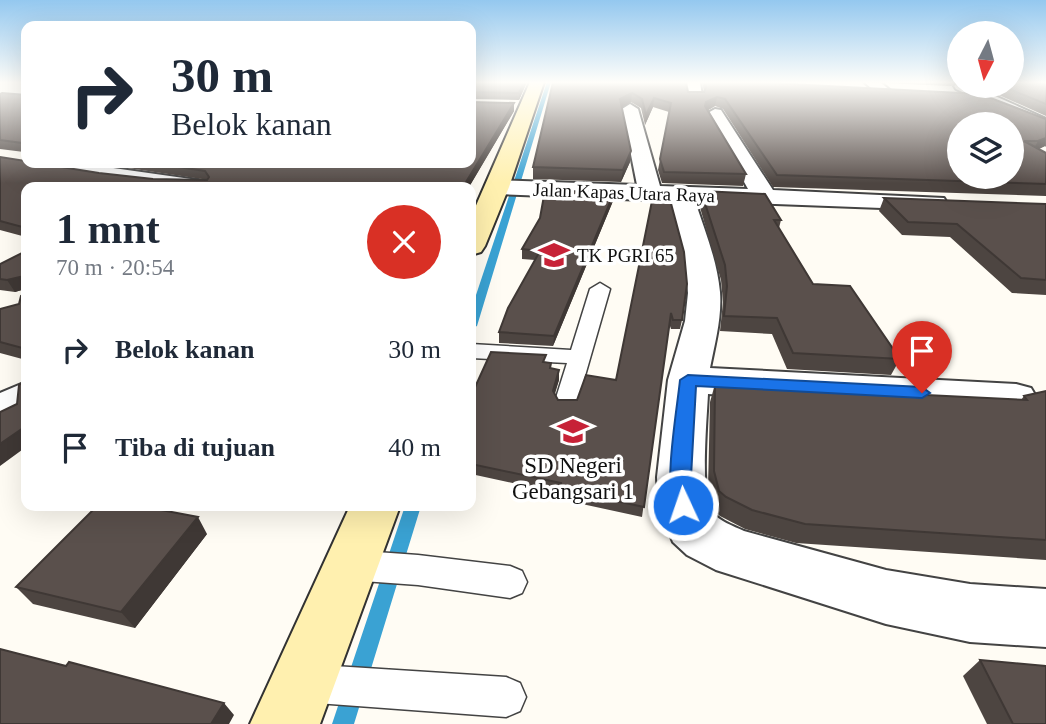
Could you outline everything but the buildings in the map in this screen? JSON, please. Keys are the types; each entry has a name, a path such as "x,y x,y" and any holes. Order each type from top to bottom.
{"street":[{"path":"476,230 511,188 520,116"},
{"path":"633,116 665,193 700,260 704,293 702,321 688,380 681,477 683,505 692,526 706,539 735,552 886,597 970,613 1046,618"},
{"path":"716,116 765,197"},
{"path":"1024,116 1046,126"},
{"path":"72,168 165,182"},
{"name":"Jalan Kapas Utara Raya","path":"511,188 952,203"},
{"path":"688,380 1016,398"},
{"path":"0,413 21,399"},
{"path":"303,697 362,566 374,511"}],"lane":[{"path":"567,401 600,289"},
{"path":"476,351 580,357"},
{"path":"362,566 510,582"},
{"path":"303,697 384,688 506,697"}],"waterway":[{"path":"476,310 538,116"},
{"path":"343,724 411,511"}],"place":[{"name":"TK PGRI 65","path":"554,255"},
{"name":"SD Negeri Gebangsari 1","path":"573,431"}],"route":[{"path":"683,505 681,477 688,380 922,393"}]}
